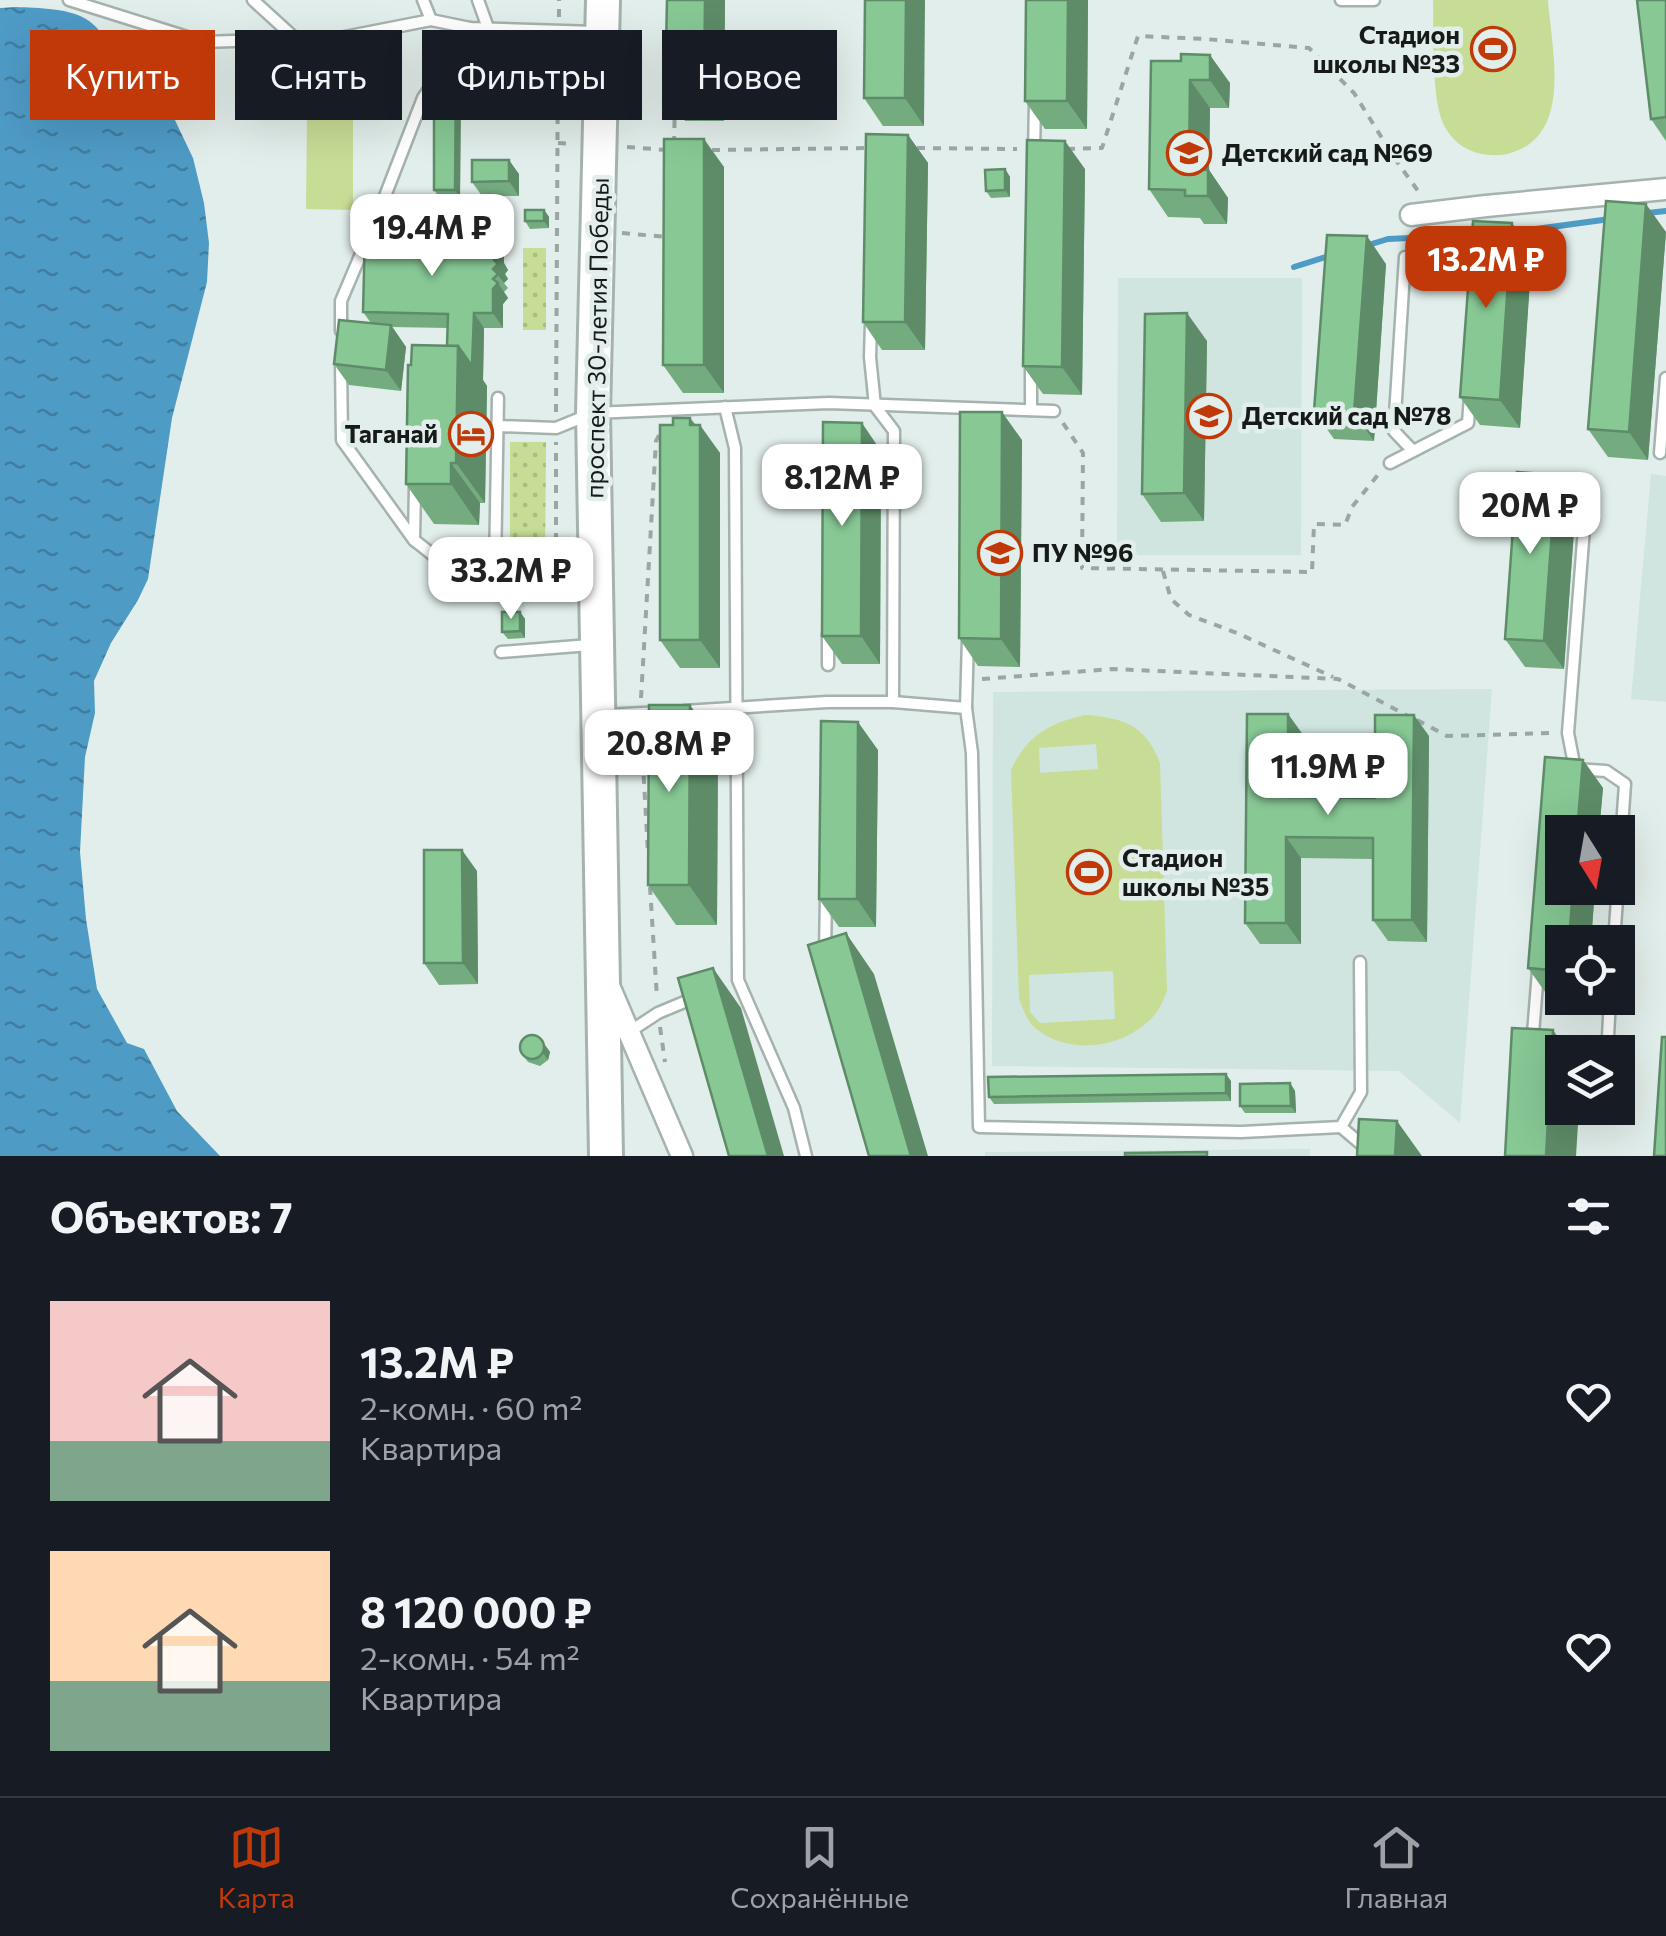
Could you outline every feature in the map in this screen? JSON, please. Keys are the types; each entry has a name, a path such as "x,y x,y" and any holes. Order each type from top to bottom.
{"main road":[{"name":"проспект 30-летия Победы","path":"602,16 593,414 606,1156"}],"street":[{"path":"1420,214 1486,212 1666,188"},
{"path":"602,970 682,1156"}],"lane":[{"path":"68,0 203,42 235,41"},
{"path":"253,0 287,30"},
{"path":"423,0 431,20"},
{"path":"478,0 488,28"},
{"path":"1341,0 1374,0"},
{"path":"564,30 602,16"},
{"path":"381,30 431,20 470,28 523,30"},
{"path":"470,28 423,98 341,302 342,440 414,540 442,562 556,572 596,571"},
{"path":"1034,155 1035,93"},
{"path":"1404,257 1394,431 1413,451"},
{"path":"871,319 875,406 894,432 894,702"},
{"path":"1031,410 1032,351"},
{"path":"1660,453 1666,378"},
{"path":"1390,463 1468,423 1471,385"},
{"path":"496,567 498,398"},
{"path":"498,426 556,428 593,414 829,403 1054,412"},
{"path":"829,403 829,422"},
{"path":"725,406 736,448 738,980 794,1108 806,1156"},
{"path":"970,408 970,427"},
{"path":"414,540 416,466"},
{"path":"1548,483 1587,490 1568,732 1570,769 1606,771 1625,784 1615,925"},
{"path":"968,622 966,708 972,752 979,1127 1242,1132 1340,1127 1368,1150 1368,1156"},
{"path":"828,628 828,665"},
{"path":"501,652 596,645"},
{"path":"827,702 827,722"},
{"path":"597,716 827,702 966,708"},
{"path":"825,960 826,881"},
{"path":"1533,1034 1539,959"},
{"path":"1340,1127 1361,1092 1360,962"},
{"path":"722,986 738,980"},
{"path":"629,1032 658,1013 706,993"}],"path":[{"path":"558,30 559,0"},
{"path":"909,148 1034,155 1102,148 1138,36 1309,48 1354,93 1417,187 1420,214"},
{"path":"556,572 558,120"},
{"path":"674,150 675,120"},
{"path":"712,150 874,148"},
{"path":"649,863 640,713 656,440 674,412"},
{"path":"1054,412 1084,453 1082,568 1312,572 1314,524 1346,525 1352,507 1390,463"},
{"path":"1162,569 1172,599 1189,615 1237,632 1338,679 1447,736 1568,732"},
{"path":"967,680 1112,669 1338,679"},
{"path":"650,882 665,1066"}],"shaded area":[{"name":"Детский сад №78","path":"1118,278 1302,278 1301,555 1117,555"},
{"path":"1651,474 1666,476 1666,702 1631,699"},
{"path":"1492,689 1460,1123 1399,1071 992,1066 993,692"},
{"path":"1310,1149 1310,1156 985,1156 985,1152"}],"green space":[{"name":"Стадион школы №33","path":"1433,0 1548,0 1554,58 1553,98 1541,133 1528,145 1506,154 1483,154 1462,146 1447,130 1437,97"},
{"path":"307,120 353,120 353,210 306,209"},
{"path":"523,248 546,248 546,330 523,330"},
{"path":"510,442 546,442 545,566 510,565"},
{"name":"Стадион школы №35","path":"1099,716 1132,726 1148,740 1160,763 1167,991 1156,1013 1145,1024 1101,1044 1069,1044 1053,1039 1029,1021 1019,998 1011,770 1032,739 1072,718","holes":["1096,744 1098,769 1040,773 1039,748","1113,971 1115,1019 1040,1023 1030,1012 1029,975"]}],"water":[{"path":"0,8 73,13 98,30 30,30 30,120 175,120 193,158 204,203 209,243 207,282 172,418 148,579 94,681 95,713 85,757 80,852 97,989 127,1043 144,1049 177,1111 220,1156 0,1156"}],"building":[{"path":"667,0 705,0 705,30 666,30"},
{"path":"865,0 906,0 905,98 864,98"},
{"path":"1026,0 1068,0 1067,101 1025,101"},
{"path":"1637,0 1666,0 1666,117 1651,119"},
{"path":"1181,54 1210,55 1210,80 1190,80 1189,169 1208,170 1208,196 1185,196 1185,190 1149,189 1151,61 1181,61"},
{"path":"434,120 456,120 455,190 434,190"},
{"path":"866,134 908,135 905,322 863,322"},
{"path":"664,139 704,139 704,365 663,365"},
{"path":"1027,140 1065,141 1062,367 1023,366"},
{"path":"472,160 509,160 509,181 472,182"},
{"path":"1005,169 1005,190 986,191 985,170"},
{"path":"1606,201 1646,204 1629,432 1588,429"},
{"path":"525,210 544,210 544,221 525,221"},
{"path":"1473,221 1512,223 1500,400 1460,397"},
{"path":"365,232 494,235 494,251 498,255 494,260 498,264 493,269 498,274 493,279 498,283 493,289 493,313 474,313 472,366 458,346 447,346 448,314 363,312"},
{"path":"1327,235 1367,236 1354,413 1314,411"},
{"path":"1187,313 1184,493 1142,494 1145,314"},
{"path":"339,320 391,325 386,370 334,364"},
{"path":"412,345 458,346 456,463 451,463 451,484 406,484 408,365"},
{"path":"960,412 1002,412 1001,639 959,638"},
{"path":"673,418 690,418 690,425 700,425 700,640 660,640 660,425 673,425"},
{"path":"823,422 862,423 861,636 822,636"},
{"path":"1517,472 1556,475 1544,641 1505,639"},
{"path":"502,612 520,612 520,631 502,632"},
{"path":"649,705 690,705 689,885 648,885"},
{"path":"1247,714 1288,714 1288,797 1375,798 1375,715 1414,715 1412,920 1373,920 1373,838 1286,837 1286,923 1245,923"},
{"path":"821,721 858,722 857,899 819,899"},
{"path":"1545,757 1583,760 1578,815 1545,815 1545,905 1572,905 1570,925 1545,925 1545,970 1528,968"},
{"path":"424,850 462,850 463,963 424,963"},
{"path":"846,933 911,1156 869,1156 808,945"},
{"path":"713,968 768,1156 729,1156 678,978"},
{"path":"1512,1028 1553,1030 1553,1035 1545,1035 1546,1156 1505,1156"},
{"path":"532,1035 544,1047 532,1059 520,1047"},
{"path":"1662,1037 1666,1037 1666,1156 1654,1156"},
{"path":"1226,1074 1226,1093 989,1097 988,1077"},
{"path":"1290,1083 1291,1106 1240,1106 1240,1084"},
{"path":"1359,1119 1397,1121 1395,1156 1357,1156"},
{"path":"1207,1152 1207,1156 1125,1156 1125,1153"}],"waterway":[{"path":"1647,213 1666,211"},
{"path":"1514,232 1610,219"},
{"path":"1365,246 1388,239 1476,235"},
{"path":"1294,267 1329,256"}],"place":[{"name":"Стадион школы №33","path":"1493,49"},
{"name":"Детский сад №69","path":"1189,153"},
{"name":"Детский сад №78","path":"1209,416"},
{"name":"Таганай","path":"471,434"},
{"name":"ПУ №96","path":"1000,553"},
{"name":"Стадион школы №35","path":"1089,872"}]}
